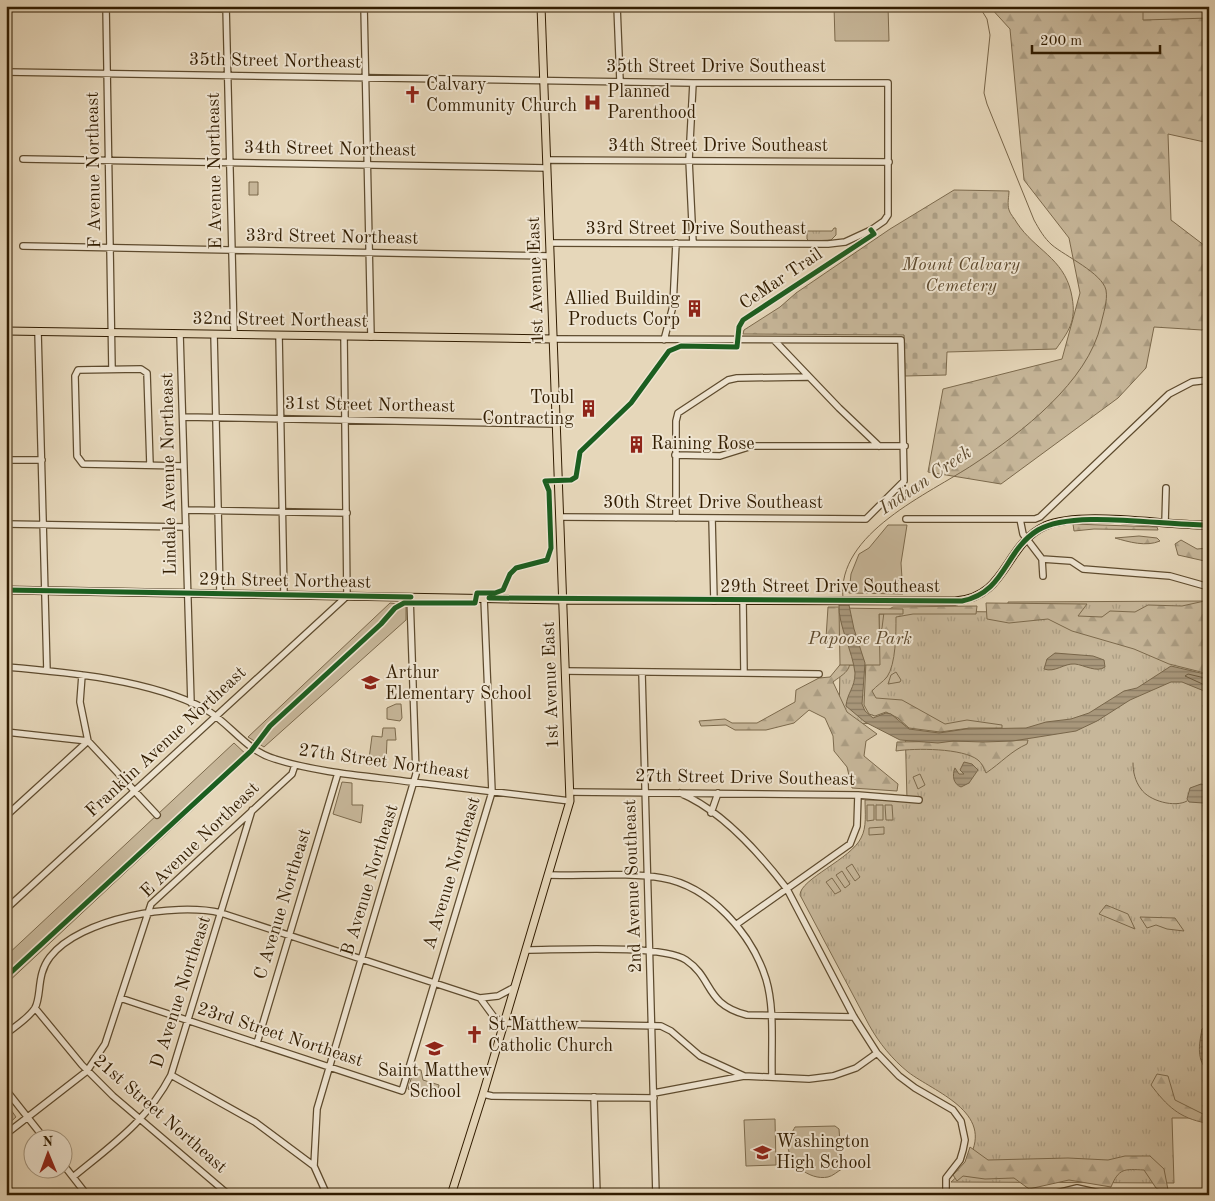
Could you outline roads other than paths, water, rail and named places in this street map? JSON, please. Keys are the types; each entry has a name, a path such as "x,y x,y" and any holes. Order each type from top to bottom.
{"main road":[{"name":"1st Avenue East","path":"451,1195 570,801 541,6"},
{"name":"32nd Street Northeast","path":"6,331 553,339"},
{"name":"29th Street Drive Southeast","path":"563,600 955,601 974,597 997,581 1011,556 1027,538 1046,526 1064,520 1165,523"},
{"path":"1165,523 1209,525"},
{"name":"29th Street Northeast","path":"6,590 563,600"}],"street":[{"path":"40,6 226,8"},
{"path":"364,6 371,337"},
{"path":"617,6 620,81"},
{"name":"F Avenue Northeast","path":"106,7 112,369"},
{"name":"E Avenue Northeast","path":"226,8 234,335"},
{"name":"35th Street Northeast","path":"6,72 544,80"},
{"name":"35th Street Drive Southeast","path":"544,80 693,83 888,83 889,162"},
{"path":"693,83 689,160 693,243"},
{"name":"34th Street Northeast","path":"22,158 547,168"},
{"name":"34th Street Drive Southeast","path":"547,160 889,162"},
{"name":"33rd Street Drive Southeast","path":"550,244 693,243 804,245 845,242 884,221 889,210 889,162"},
{"path":"664,340 673,306 676,243"},
{"name":"33rd Street Northeast","path":"23,246 550,256"},
{"path":"38,332 47,670"},
{"name":"Lindale Avenue Northeast","path":"180,334 192,703"},
{"path":"214,334 220,594"},
{"path":"279,335 284,595"},
{"path":"344,336 347,596"},
{"path":"553,339 901,340 905,446 752,446 720,456 676,455"},
{"path":"774,340 808,377 879,446"},
{"path":"150,465 146,373 140,369 78,370 75,376 77,456 80,463 184,466"},
{"path":"676,518 676,421 678,413 719,385 737,378 808,377"},
{"path":"906,519 1020,519 1040,517 1169,394 1192,382 1209,380"},
{"name":"31st Street Northeast","path":"183,417 556,424"},
{"name":"30th Street Drive Southeast","path":"560,517 866,519 904,481 905,446"},
{"path":"6,460 42,460"},
{"path":"1165,523 1166,488"},
{"path":"186,510 347,513"},
{"path":"712,518 714,601"},
{"path":"1020,519 1021,531 1042,559 1043,576"},
{"path":"6,524 186,527"},
{"path":"1042,559 1070,561 1083,569 1170,576 1209,587"},
{"name":"Franklin Avenue Northeast","path":"6,909 347,596"},
{"name":"B Avenue Northeast","path":"314,1166 317,1109 416,774 410,597"},
{"name":"A Avenue Northeast","path":"402,1091 492,792 484,598"},
{"path":"743,600 744,674"},
{"name":"27th Street Northeast","path":"6,667 82,675 136,686 192,703 216,716 256,752 295,765 338,773 570,801"},
{"path":"565,671 819,674"},
{"name":"2nd Avenue Southeast","path":"642,673 656,1195"},
{"path":"82,675 80,702 88,741 157,815"},
{"path":"6,732 88,741"},
{"path":"6,816 88,741"},
{"name":"E Avenue Northeast","path":"6,1134 87,1070 105,1044 147,914 157,897 292,774 295,765"},
{"name":"C Avenue Northeast","path":"257,1043 338,773"},
{"name":"27th Street Drive Southeast","path":"570,792 858,795 919,800"},
{"path":"680,793 692,798 753,848 787,889 854,1017 877,1053 899,1076 915,1088 953,1110 961,1121 965,1134 964,1150 960,1160 946,1178 946,1195"},
{"path":"711,813 718,793"},
{"path":"736,924 850,844 858,826 858,795"},
{"name":"D Avenue Northeast","path":"73,1177 140,1120 158,1099 172,1074 252,810"},
{"path":"548,875 662,878 695,889 725,911 736,924 766,979 770,1015 772,1078"},
{"path":"6,1034 35,1008 44,967 60,946 84,930 147,914 178,909 195,909 221,914 480,998 498,996 515,987"},
{"path":"526,950 669,952 686,960 699,972 714,996 727,1007 747,1014 854,1017"},
{"name":"23rd Street Northeast","path":"120,998 402,1091"},
{"path":"480,998 494,1017 504,1023 652,1025 672,1031 700,1056 744,1076"},
{"name":"21st Street Northeast","path":"35,1008 87,1070 140,1120 229,1195"},
{"path":"483,1094 492,1096 654,1096 744,1076 820,1078 834,1076 856,1068 877,1053"},
{"path":"172,1074 255,1122 314,1166 326,1195"},
{"path":"6,1090 36,1128"},
{"path":"594,1097 597,1195"},
{"path":"73,1177 87,1195"},
{"path":"6,1186 13,1195"},
{"path":"1049,1195 1077,1188 1108,1195"}],"water":[{"path":"839,605 849,605 854,629 865,663 862,704 865,711 873,718 886,713 891,714 909,729 939,733 966,729 1026,728 1046,722 1071,719 1089,713 1124,691 1137,688 1171,666 1209,675 1209,693 1182,682 1171,682 1130,700 1097,721 1076,731 1013,741 953,741 938,743 900,740 865,722 846,706 854,683 855,673 839,613"},
{"path":"1055,653 1093,656 1104,660 1105,667 1094,669 1071,664 1052,670 1044,669 1047,659"},
{"path":"964,762 972,764 978,770 969,783 961,787 955,782 954,774 955,768 959,774 964,774 960,770"},
{"path":"1201,784 1209,786 1209,808 1203,803 1189,802 1187,799 1190,788"},
{"path":"1209,1025 1209,1073 1202,1063 1199,1047 1202,1029"}],"waterway":[{"name":"Indian Creek","path":"843,598 845,575 854,554 870,535 911,502 974,464 1012,437 1050,404 1067,386 1082,366 1094,345 1105,307 1106,290 1098,277 1052,245 1034,220 984,93 990,35 987,19 979,6"},
{"path":"1133,763 1137,783 1150,797 1176,804 1187,801"}],"place":[{"name":"Calvary Community Church","path":"412,95"},
{"name":"Planned Parenthood","path":"593,102"},
{"name":"Allied Building Products Corp","path":"694,309"},
{"name":"Toubl Contracting","path":"588,408"},
{"name":"Raining Rose","path":"637,444"},
{"name":"Arthur Elementary School","path":"371,683"},
{"name":"St Matthew Catholic Church","path":"474,1035"},
{"name":"Saint Matthew School","path":"435,1048"},
{"name":"Washington High School","path":"762,1152"}],"park label":[{"name":"Mount Calvary Cemetery","path":"961,275"},
{"name":"Papoose Park","path":"860,639"}]}
